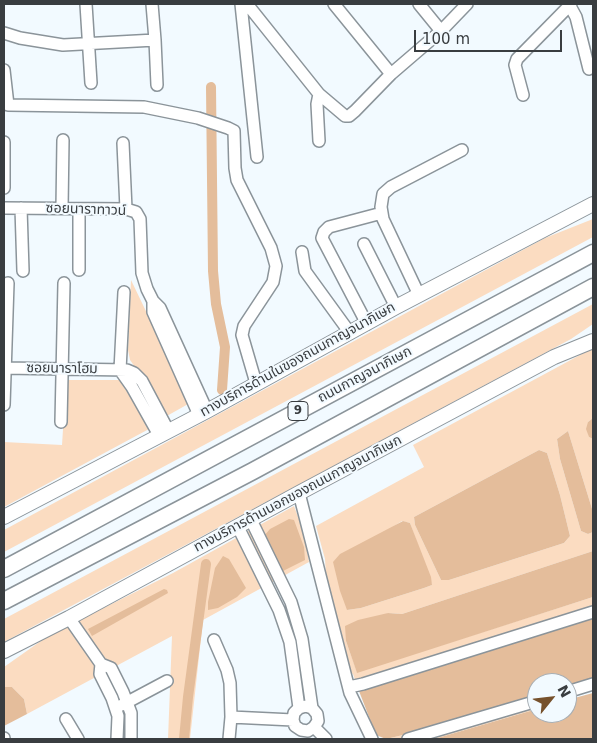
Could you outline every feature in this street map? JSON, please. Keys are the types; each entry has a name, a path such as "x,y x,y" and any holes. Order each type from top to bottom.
{"highway":[{"name":"ถนนกาญจนาภิเษก","path":"4,569 593,253"},
{"name":"9","path":"4,601 253,471 593,287"}],"main road":[{"name":"ทางบริการด้านในของถนนกาญจนาภิเษก","path":"4,517 203,413 396,307 593,204"},
{"path":"551,227 593,211"},
{"path":"554,357 593,331"},
{"name":"ทางบริการด้านนอกของถนนกาญจนาภิเษก","path":"4,651 69,618 554,357 593,341"}],"street":[{"path":"86,4 91,83"},
{"path":"152,4 157,85"},
{"path":"240,4 257,157"},
{"path":"247,4 319,94 345,116 349,116 391,74 441,31 467,4"},
{"path":"334,4 391,74"},
{"path":"419,4 441,31"},
{"path":"523,95 514,65 517,59 570,5 576,17 589,69"},
{"path":"4,33 63,46 155,40"},
{"path":"4,70 6,105 144,107 198,118 234,131 237,180 270,248 276,266 273,282 244,326 242,335 256,383"},
{"path":"319,94 317,104 319,142"},
{"path":"62,208 63,140"},
{"path":"4,142 4,188"},
{"path":"123,143 126,209"},
{"path":"419,295 392,241 382,213 383,194 391,187 462,150"},
{"name":"ซอยนาราทาวน์","path":"4,208 126,209 136,212 140,219 142,273 153,301 153,312 203,413"},
{"path":"21,208 22,271"},
{"path":"79,209 79,270"},
{"path":"367,324 322,238 324,232 329,227 382,213"},
{"path":"364,244 396,307"},
{"path":"302,252 305,271 350,333"},
{"path":"4,405 8,283"},
{"path":"61,422 64,284"},
{"path":"124,292 120,370 163,433"},
{"name":"ซอยนาราโฮม","path":"4,368 120,370"},
{"path":"299,493 349,687 373,739"},
{"path":"251,520 291,602 302,638 312,708 317,714 318,721 307,732"},
{"path":"238,527 279,610 290,642 299,708"},
{"path":"349,687 593,612"},
{"path":"69,618 101,664 111,668 128,702 132,720 131,739"},
{"path":"214,640 227,670 230,683 231,717 229,739"},
{"path":"101,664 100,674 116,708 118,722 117,739"},
{"path":"116,708 167,681"},
{"path":"577,689 593,684"},
{"path":"408,739 527,704"},
{"path":"312,708 306,706 299,708 294,713 293,720 296,726 326,739"},
{"path":"231,717 293,720"},
{"path":"66,719 78,739"}],"shaded area":[{"path":"593,219 593,237 4,552 4,530 545,238"},
{"path":"131,280 190,403 165,417 149,387 130,360 128,350"},
{"path":"593,304 593,324 571,339 4,642 4,619"},
{"path":"593,348 593,418 588,422 589,437 593,439 593,512 568,431 557,439 560,459 581,531 588,534 593,532 593,551 402,614 388,613 346,641 357,672 593,597 593,618 359,691 353,674 349,672 326,575 325,559 316,526 424,467 413,445","holes":["539,450 547,453 570,536 564,543 449,580 441,580 415,525 414,517","402,521 410,523 432,585 361,608 347,610 388,530"]},
{"path":"68,380 120,380 149,429 4,507 4,442 62,445 66,383"},
{"path":"593,418 593,439 589,437 586,429 588,422"},
{"path":"568,431 593,512 593,532 588,534 581,531 560,459 557,439"},
{"path":"539,450 547,453 570,536 564,543 449,580 441,580 415,525 414,517"},
{"path":"294,506 304,533 309,562 203,620 190,739 168,739 172,636 27,714 24,699 12,687 4,687 4,667 48,636 173,573"},
{"path":"289,519 294,520 304,547 305,560 281,572 264,536 270,529"},
{"path":"403,521 410,523 431,577 432,585 361,608 347,610 333,562 340,554"},
{"path":"593,551 593,597 357,673 346,641 345,626 358,620 388,613 402,614"},
{"path":"223,556 229,559 246,588 237,597 218,608 208,610 215,568"},
{"path":"164,589 168,593 92,636 88,629"},
{"path":"593,618 593,680 577,684 577,673 527,673 527,699 420,731 386,739 376,735 359,691"},
{"path":"4,687 12,687 24,699 27,714 4,726"},
{"path":"593,693 593,739 434,739 527,712 527,723 577,723 577,697"},
{"path":"527,699 527,712 434,739 386,739 420,731"}],"waterway":[{"path":"211,87 213,271 216,304 225,347 222,390"},
{"path":"184,739 206,564"}]}
